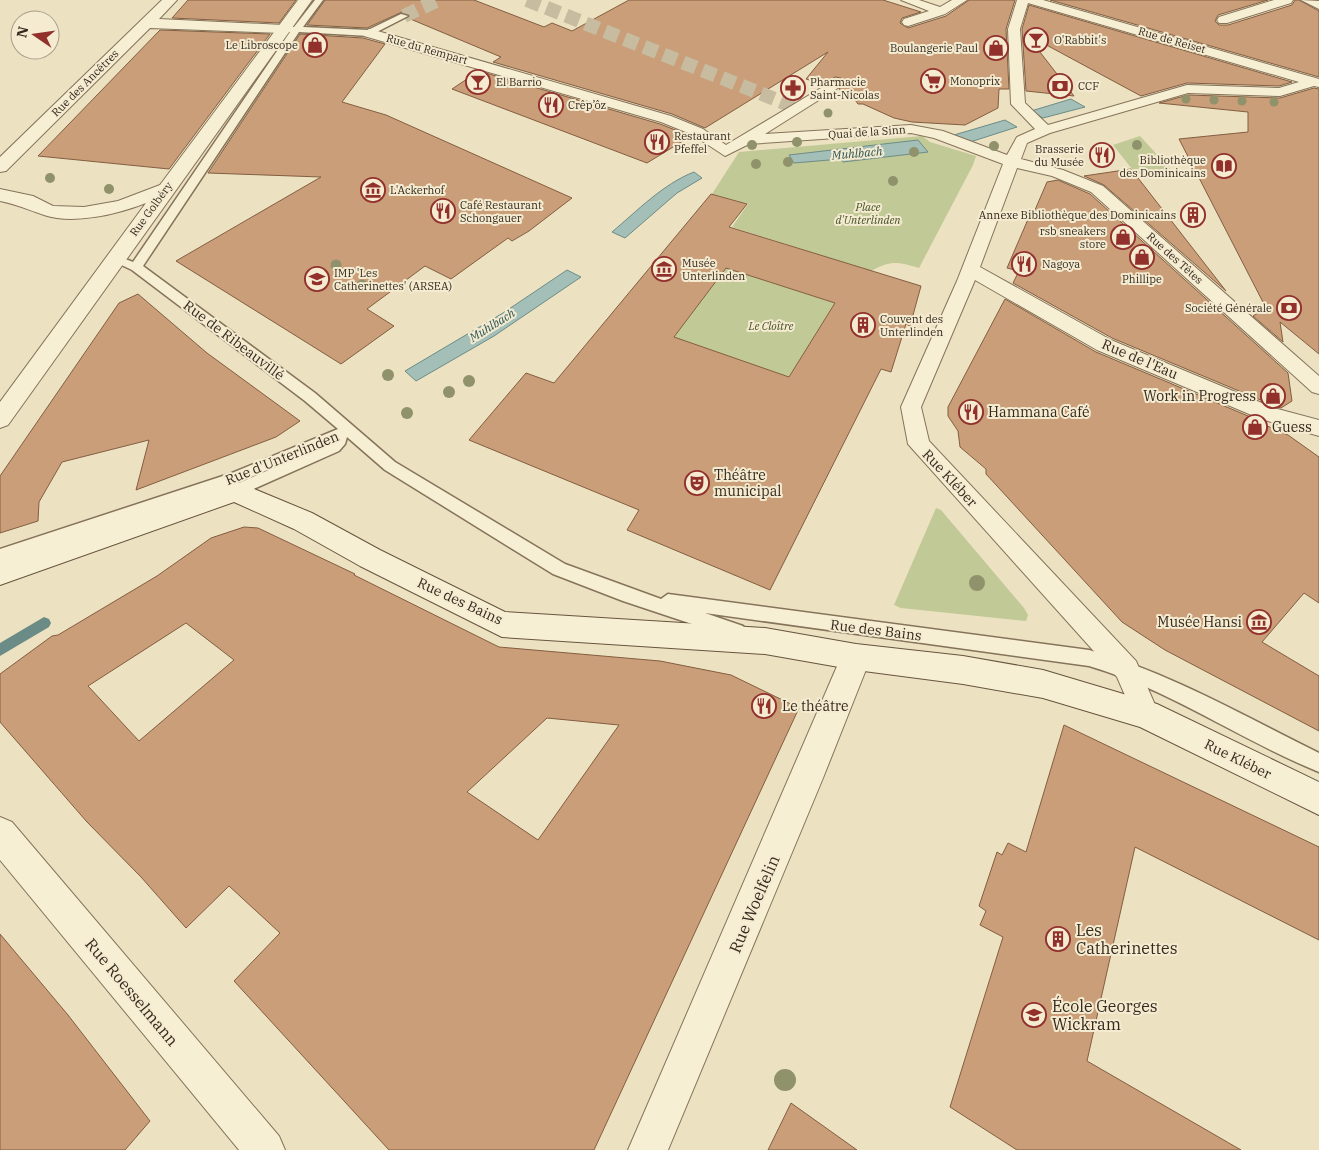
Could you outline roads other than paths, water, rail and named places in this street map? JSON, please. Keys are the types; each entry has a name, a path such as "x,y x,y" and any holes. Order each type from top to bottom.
{"street":[{"name":"Rue des Ancêtres","path":"0,167 170,0"},
{"name":"Rue Golbéry","path":"0,419 40,367 114,259 166,189 290,30 305,0"},
{"path":"907,0 941,11"},
{"path":"908,22 941,11 962,0"},
{"path":"1023,0 1014,29 1018,104 1045,130"},
{"name":"Rue de Reiset","path":"1030,0 1316,83"},
{"path":"1223,20 1287,0"},
{"path":"1307,0 1319,5"},
{"name":"Rue du Rempart","path":"145,23 290,30"},
{"name":"Rue du Rempart","path":"369,33 666,119 698,132 725,151"},
{"name":"Quai de la Sinn","path":"725,151 746,140 836,83"},
{"name":"Rue Kléber","path":"1316,83 1280,92 1187,89 1045,130 1022,140 970,269 911,407 919,444 1127,669 1146,714 1319,800"},
{"name":"Quai de la Sinn","path":"746,140 911,129 938,134 1012,162"},
{"name":"Rue des Têtes","path":"1012,162 1057,173 1097,188 1319,387"},
{"path":"0,195 26,200 50,211 84,213 122,206 166,189"},
{"name":"Rue de l'Eau","path":"970,269 1104,345 1268,414 1319,428"},
{"name":"Rue d'Unterlinden","path":"0,573 236,491"},
{"name":"Rue des Bains","path":"236,491 303,521 370,558 502,624 765,641 856,656 963,670 1043,684 1146,714"},
{"name":"Rue Woelfelin","path":"648,1150 811,770 856,656"},
{"name":"Rue Roesselmann","path":"0,834 264,1150"}],"lane":[{"name":"Rue Golbéry","path":"136,266 290,30 320,0"},
{"path":"369,33 404,16"},
{"name":"Rue du Rempart","path":"290,30 369,33"},
{"name":"Rue de Ribeauvillé","path":"114,259 136,266 310,397 348,431"},
{"name":"Rue d'Unterlinden","path":"236,491 334,447 348,431"},
{"name":"Rue d'Unterlinden","path":"0,556 237,477 316,442 348,431"},
{"name":"Rue des Bains","path":"348,431 390,466 560,569 624,594 765,641"},
{"name":"Rue des Bains","path":"624,594 856,628 1039,650 1089,658 1127,669"},
{"name":"Rue Kléber","path":"1127,669 1319,763"}],"water":[{"path":"1071,99 1085,107 1043,118 1031,111"},
{"path":"1005,120 1017,127 967,143 954,135"},
{"path":"918,140 928,152 843,162 841,159 794,163 789,155"},
{"path":"694,172 702,178 677,193 625,238 612,232 661,191"},
{"path":"567,270 581,277 494,336 416,381 405,371 503,313"}],"waterway":[{"name":"Muhlbach","path":"0,650 44,623"}],"tunnel":[{"path":"404,16 438,0"},
{"path":"527,0 797,108"}],"place":[{"name":"O'Rabbit's","path":"1036,40"},
{"name":"Le Libroscope","path":"315,45"},
{"name":"Boulangerie Paul","path":"996,48"},
{"name":"Monoprix","path":"933,81"},
{"name":"El Barrio","path":"478,82"},
{"name":"CCF","path":"1060,86"},
{"name":"Pharmacie Saint-Nicolas","path":"793,88"},
{"name":"Crêp’ôz","path":"551,105"},
{"name":"Restaurant Pfeffel","path":"657,142"},
{"name":"Brasserie du Musée","path":"1102,155"},
{"name":"Bibliothèque des Dominicains","path":"1224,166"},
{"name":"L'Ackerhof","path":"373,190"},
{"name":"Café Restaurant Schongauer","path":"443,211"},
{"name":"Annexe Bibliothèque des Dominicains","path":"1193,215"},
{"name":"rsb sneakers store","path":"1123,237"},
{"name":"Phillipe","path":"1142,257"},
{"name":"Nagoya","path":"1024,264"},
{"name":"Musée Unterlinden","path":"664,269"},
{"name":"IMP 'Les Catherinettes' (ARSEA)","path":"317,279"},
{"name":"Société Générale","path":"1289,308"},
{"name":"Couvent des Unterlinden","path":"863,325"},
{"name":"Work in Progress","path":"1273,396"},
{"name":"Hammana Café","path":"971,412"},
{"name":"Guess","path":"1255,427"},
{"name":"Théâtre municipal","path":"697,483"},
{"name":"Musée Hansi","path":"1259,622"},
{"name":"Le théâtre","path":"764,706"},
{"name":"Les Catherinettes","path":"1058,939"},
{"name":"École Georges Wickram","path":"1034,1015"}],"park label":[{"name":"Place d'Unterlinden","path":"868,213"},
{"name":"Le Cloître","path":"771,326"}]}
